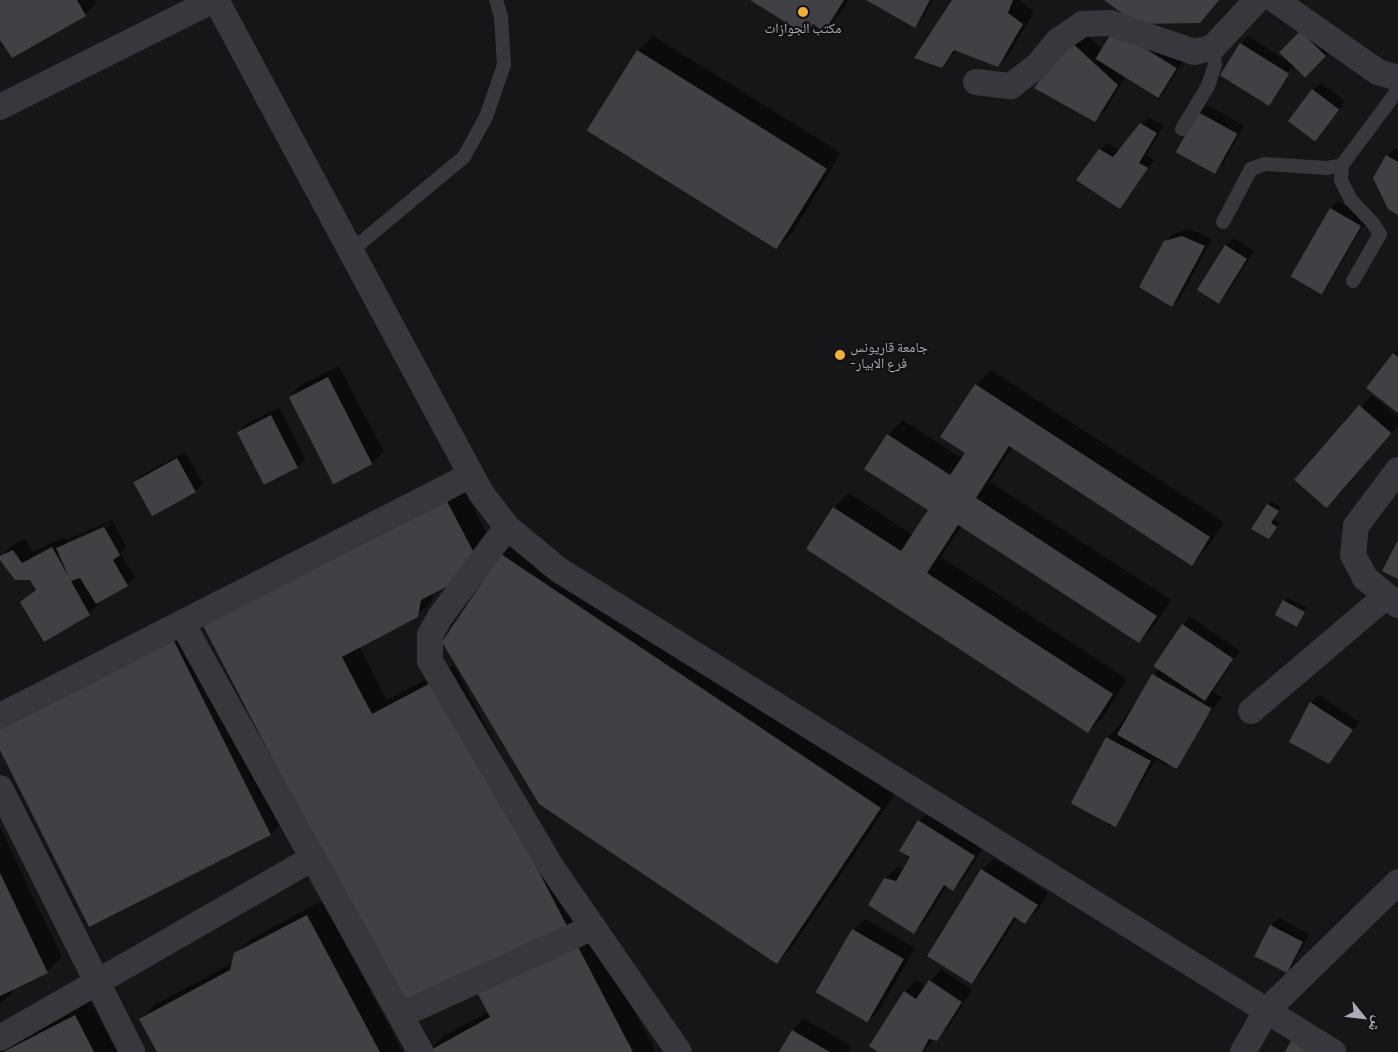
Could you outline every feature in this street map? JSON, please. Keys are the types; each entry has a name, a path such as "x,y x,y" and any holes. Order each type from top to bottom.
{"street":[{"path":"0,107 215,0 480,493 507,527 559,570 1333,1052"},
{"path":"976,82 1011,86 1037,66 1058,40 1083,24 1110,23 1194,52 1212,48 1257,0"},
{"path":"1274,0 1378,72 1398,78"},
{"path":"1251,711 1392,600 1365,578 1353,555 1356,526 1398,470"},
{"path":"0,716 471,475"},
{"path":"507,527 440,617 430,635 430,661 550,864 679,1052"},
{"path":"182,623 421,1052"},
{"path":"0,788 132,1052"},
{"path":"0,1038 313,858"},
{"path":"1243,1052 1267,1010 1398,882"},
{"path":"401,1015 593,926"}],"lane":[{"path":"350,251 464,157 486,117 504,65 501,17 496,0"},
{"path":"1182,129 1208,86 1215,64 1212,48"},
{"path":"1353,281 1380,234 1372,222 1351,200 1341,180 1342,165 1398,90"},
{"path":"1223,222 1251,169 1265,164 1327,168 1342,165"}],"building":[{"path":"0,0 77,0 86,16 12,58 0,40"},
{"name":"مكتب الجوازات","path":"750,0 844,0 824,32 813,24 806,35"},
{"path":"866,0 930,0 915,28"},
{"path":"952,0 1013,0 1008,13 1023,24 998,67 954,50 942,68 914,58"},
{"path":"1104,0 1219,0 1200,23 1136,24"},
{"path":"1114,29 1177,68 1158,98 1095,59"},
{"path":"1300,31 1326,56 1305,78 1279,53"},
{"path":"1070,41 1118,85 1095,122 1034,88"},
{"path":"1240,43 1289,74 1269,106 1220,75"},
{"path":"637,50 827,169 777,249 587,131"},
{"path":"1312,89 1339,109 1315,141 1288,121"},
{"path":"1198,112 1237,134 1215,174 1176,152"},
{"path":"1140,123 1157,133 1139,163 1148,168 1120,209 1076,180 1099,149 1113,157"},
{"path":"1386,155 1398,162 1398,215 1388,209 1373,178"},
{"path":"1330,208 1361,226 1322,294 1290,276"},
{"path":"1182,236 1205,246 1172,307 1139,287 1164,241"},
{"path":"1225,245 1247,259 1219,304 1197,290"},
{"path":"1393,353 1398,357 1398,413 1366,388"},
{"path":"328,377 372,464 333,484 289,397"},
{"path":"975,384 1210,537 1192,566 1009,446 976,498 1157,616 1139,643 958,525 927,573 1113,694 1088,733 806,549 833,507 901,551 928,510 864,469 887,434 950,475 965,453 940,437"},
{"path":"1359,405 1391,433 1327,508 1294,480"},
{"path":"271,415 298,468 264,485 237,432"},
{"path":"177,458 196,492 152,516 133,482"},
{"path":"441,490 482,568 421,600 418,617 342,657 372,714 438,679 633,1052 427,1052 490,1017 468,975 403,1009 199,618"},
{"path":"1267,504 1279,511 1271,523 1277,527 1269,539 1251,529"},
{"path":"104,527 120,555 113,560 128,586 96,604 80,578 71,581 90,615 44,642 20,602 36,590 30,580 15,580 0,560 0,556 13,550 22,563 52,547 69,577 56,548"},
{"path":"1398,540 1398,579 1382,571"},
{"path":"501,554 881,808 777,964 539,804 442,642"},
{"path":"1283,600 1305,612 1297,627 1275,615"},
{"path":"1182,624 1233,659 1205,701 1153,666"},
{"path":"173,639 271,835 89,927 0,750 0,727"},
{"path":"1152,674 1212,708 1177,769 1117,735"},
{"path":"1310,702 1353,730 1329,764 1289,742"},
{"path":"1106,737 1151,761 1116,827 1071,803"},
{"path":"918,820 975,856 953,891 944,885 914,934 868,905 884,878 896,881 910,857 899,851"},
{"path":"981,869 1038,905 1025,924 1014,917 972,984 927,956"},
{"path":"0,873 48,973 0,996"},
{"path":"307,915 380,1052 157,1052 139,1019 230,970 234,953"},
{"path":"1270,925 1303,942 1287,973 1254,956"},
{"path":"852,929 904,959 867,1022 816,992"},
{"path":"929,980 962,1002 937,1041 929,1039 922,1052 878,1052 869,1046 904,991 916,999"},
{"path":"75,1015 94,1052 3,1052"},
{"path":"792,1030 830,1052 779,1052"},
{"path":"1291,1041 1309,1052 1285,1052"}],"place":[{"name":"مكتب الجوازات","path":"803,12"},
{"name":"جامعة قاريونس -فرع الابيار","path":"840,355"}]}
